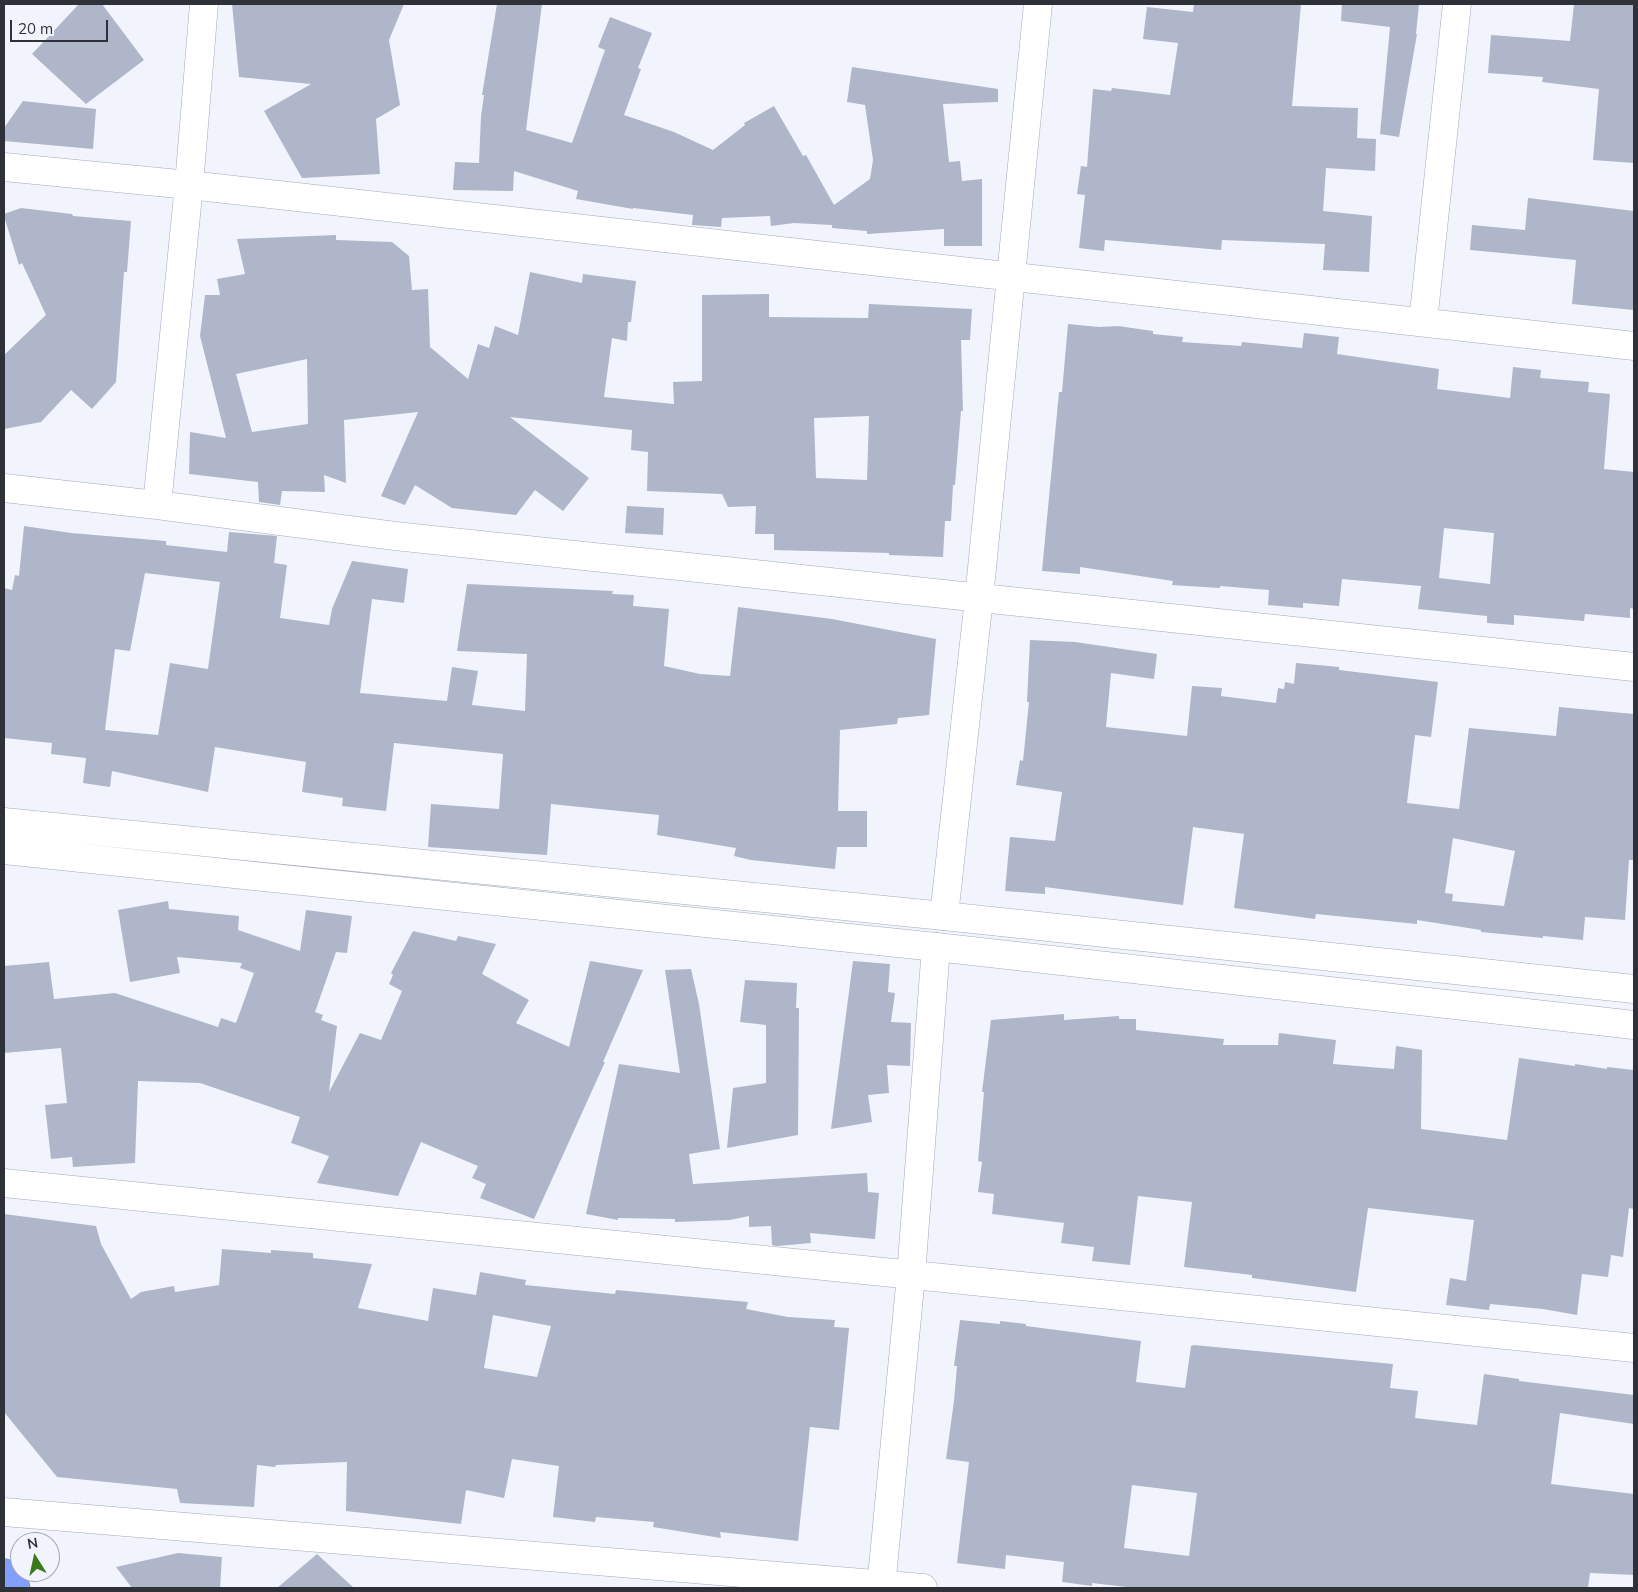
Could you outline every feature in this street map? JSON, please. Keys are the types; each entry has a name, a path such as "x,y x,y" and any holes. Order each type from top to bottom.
{"highway":[{"path":"4,1573 16,1588"}],"street":[{"path":"157,505 189,185 204,4"},
{"path":"944,916 979,598 1038,4"},
{"path":"1424,322 1457,4"},
{"path":"4,168 189,185 1634,346"},
{"path":"4,488 157,505 405,537 1634,666"},
{"path":"4,822 944,916 1634,989"},
{"path":"4,850 936,947 1634,1025"},
{"path":"881,1586 911,1275 936,947"},
{"path":"4,1183 1634,1348"},
{"path":"4,1512 923,1588"}],"building":[{"path":"79,4 102,4 144,60 86,104 32,54"},
{"path":"232,4 404,4 389,40 400,105 376,119 380,174 302,178 264,111 311,84 239,77"},
{"path":"497,4 542,4 526,130 572,143 605,50 598,47 610,17 652,33 638,68 641,69 624,115 674,132 713,150 745,125 744,123 774,106 803,156 806,155 834,205 870,179 873,160 865,105 847,102 852,67 998,89 998,102 943,104 949,162 960,161 962,181 982,179 982,246 944,246 944,229 867,234 867,231 832,228 832,225 794,223 771,226 770,216 722,218 721,227 692,225 693,215 633,209 576,199 578,191 514,171 513,191 453,190 455,162 479,163 484,95 482,95"},
{"path":"1194,4 1301,4 1292,106 1358,108 1357,138 1376,139 1375,171 1326,168 1323,211 1372,216 1369,272 1323,270 1325,244 1222,240 1221,250 1105,240 1104,251 1079,248 1085,195 1077,194 1081,166 1087,167 1093,89 1111,91 1112,88 1170,95 1178,43 1143,39 1147,7 1193,12"},
{"path":"1342,4 1419,4 1417,34 1399,137 1380,134 1390,27 1341,21"},
{"path":"1574,4 1634,4 1634,163 1593,160 1599,89 1542,82 1543,77 1488,73 1491,35 1570,41"},
{"path":"23,101 96,109 93,149 4,141 4,128"},
{"path":"1528,198 1634,211 1634,310 1572,304 1576,260 1470,250 1472,225 1525,230"},
{"path":"21,208 72,214 73,216 131,221 127,272 124,272 116,382 92,409 71,390 41,422 4,429 4,355 46,315 22,263 19,265 4,216 4,214"},
{"path":"336,235 336,240 392,242 409,256 412,290 428,289 430,347 468,379 478,344 489,348 495,326 518,335 530,272 582,283 583,274 636,281 631,322 628,322 627,341 612,338 604,397 674,404 673,382 702,381 702,295 769,294 769,317 868,318 869,304 972,309 970,340 961,340 963,411 961,411 951,521 945,521 943,557 889,555 889,553 774,550 774,534 755,534 756,506 728,507 722,494 647,491 648,452 631,450 632,430 510,417 589,478 563,511 535,490 516,515 452,508 415,485 405,505 381,496 418,412 344,420 346,483 324,475 325,492 282,491 280,505 259,502 258,482 189,474 190,432 226,438 200,336 205,295 220,295 217,279 245,274 237,239","holes":["307,359 308,424 252,432 236,374","869,416 867,480 816,478 814,418"]},
{"path":"1068,324 1099,327 1118,326 1153,331 1153,334 1183,337 1182,342 1241,346 1242,342 1302,348 1304,333 1339,337 1337,354 1439,369 1437,389 1510,398 1513,367 1541,370 1540,378 1589,382 1588,392 1610,394 1604,469 1634,472 1634,609 1630,608 1630,618 1585,614 1584,621 1514,615 1514,625 1487,623 1487,616 1418,609 1421,586 1342,579 1339,606 1303,603 1303,608 1268,605 1269,590 1172,585 1173,581 1080,567 1080,574 1042,571 1059,392 1062,392","holes":["1444,528 1494,533 1490,584 1439,578"]},
{"path":"627,506 664,508 663,535 625,533"},
{"path":"24,526 71,533 166,541 166,545 227,552 229,532 277,536 274,563 287,565 280,618 329,625 332,609 352,561 408,569 404,603 372,599 360,693 447,701 452,667 478,671 472,705 525,711 527,654 457,651 467,584 613,591 612,594 634,595 633,606 669,609 664,666 700,674 730,676 738,607 832,619 936,639 929,715 898,718 897,724 840,730 838,811 867,811 867,847 837,847 835,869 751,860 734,856 736,848 657,835 659,815 551,804 547,855 428,847 431,804 499,809 503,754 394,743 386,811 342,806 343,798 302,792 306,762 215,747 208,792 112,771 110,787 83,783 86,758 51,754 52,743 4,738 4,588 12,590 15,575 19,576","holes":["145,573 220,582 208,669 170,663 158,735 105,730 115,649 130,651"]},
{"path":"1030,640 1075,642 1157,654 1154,679 1111,673 1106,727 1187,736 1192,686 1222,688 1221,696 1276,703 1278,688 1284,689 1285,682 1294,684 1296,663 1339,667 1339,670 1438,682 1431,737 1415,735 1407,803 1459,809 1469,728 1556,736 1559,707 1634,714 1634,860 1629,860 1625,920 1585,917 1583,940 1481,932 1481,930 1417,920 1417,924 1316,914 1315,919 1234,908 1244,834 1193,827 1183,905 1045,887 1045,894 1005,891 1010,837 1055,841 1062,792 1016,785 1020,760 1023,761 1029,702 1027,702","holes":["1453,838 1515,851 1504,906 1452,901 1453,894 1445,893"]},
{"path":"168,901 169,909 239,916 238,930 300,951 306,910 352,916 347,953 336,952 315,1012 323,1015 321,1020 337,1026 329,1092 360,1033 381,1040 402,991 389,984 393,975 391,973 413,931 456,941 458,936 496,944 482,974 529,1000 516,1023 569,1047 590,961 643,970 603,1062 605,1062 534,1219 480,1198 486,1184 472,1178 478,1166 421,1142 398,1196 317,1183 329,1156 291,1143 300,1117 200,1083 138,1081 135,1163 73,1167 72,1157 51,1159 45,1105 67,1103 61,1048 4,1053 4,966 49,962 54,999 115,993 218,1027 221,1018 236,1023 254,973 240,968 242,963 177,957 180,973 130,982 118,910"},
{"path":"853,961 890,964 888,992 895,993 891,1022 911,1023 910,1066 887,1065 889,1093 868,1095 872,1122 831,1129"},
{"path":"691,969 699,1004 720,1149 689,1154 693,1184 867,1173 868,1192 879,1193 875,1239 810,1233 811,1243 777,1246 772,1245 771,1226 749,1227 749,1216 730,1220 675,1222 675,1219 618,1218 618,1220 586,1214 619,1064 680,1073 665,970"},
{"path":"745,980 797,983 796,1008 799,1008 798,1135 727,1148 733,1088 766,1083 766,1025 740,1022"},
{"path":"1064,1014 1064,1020 1119,1016 1119,1019 1136,1019 1136,1030 1224,1039 1223,1045 1278,1045 1279,1033 1336,1040 1333,1064 1394,1069 1396,1046 1422,1050 1421,1129 1507,1140 1519,1058 1575,1066 1575,1064 1607,1069 1607,1067 1634,1070 1634,1209 1629,1208 1623,1257 1611,1255 1608,1277 1582,1274 1577,1315 1543,1309 1490,1304 1489,1310 1446,1305 1450,1278 1466,1281 1474,1220 1368,1208 1356,1292 1252,1278 1252,1275 1184,1267 1192,1202 1138,1196 1130,1265 1092,1261 1094,1247 1061,1243 1064,1223 992,1214 994,1194 978,1192 982,1162 978,1161 984,1092 982,1092 991,1020"},
{"path":"4,1214 96,1226 101,1244 131,1299 141,1292 174,1286 175,1292 219,1285 222,1249 271,1253 271,1250 313,1253 313,1258 372,1264 358,1308 428,1321 433,1288 476,1295 480,1272 526,1280 525,1285 615,1294 616,1290 748,1302 746,1309 788,1317 835,1320 834,1327 849,1328 839,1430 810,1427 798,1541 720,1532 721,1538 653,1527 654,1522 596,1517 595,1522 553,1517 559,1466 512,1459 504,1498 466,1490 461,1524 346,1511 347,1462 276,1465 275,1467 257,1465 254,1507 180,1503 177,1489 57,1477 4,1412","holes":["493,1315 551,1326 537,1377 484,1368"]},
{"path":"960,1320 1000,1324 1000,1321 1141,1341 1136,1382 1185,1388 1191,1346 1194,1345 1393,1364 1390,1388 1418,1391 1415,1418 1477,1425 1484,1374 1519,1379 1519,1381 1634,1395 1634,1424 1560,1413 1551,1484 1634,1494 1634,1575 1590,1573 1588,1588 1135,1588 1092,1583 1092,1586 1062,1582 1064,1562 1006,1555 1005,1569 957,1563 969,1462 946,1459 957,1366 954,1366","holes":["1132,1485 1197,1493 1189,1556 1124,1548"]},
{"path":"178,1553 222,1557 220,1588 132,1588 116,1567"},
{"path":"317,1554 354,1588 277,1588"}]}
